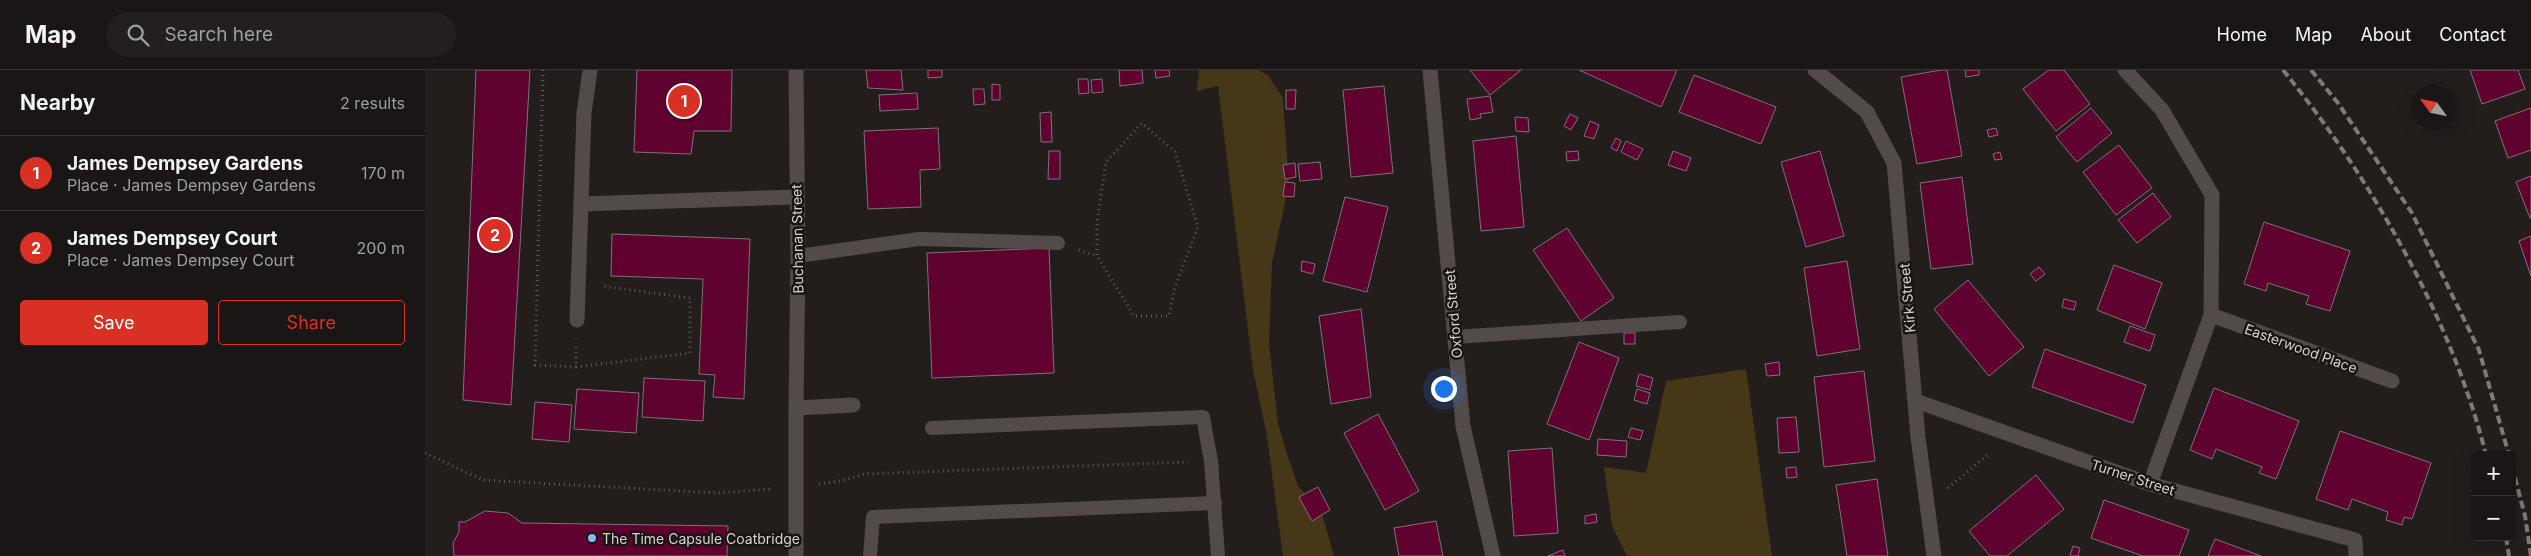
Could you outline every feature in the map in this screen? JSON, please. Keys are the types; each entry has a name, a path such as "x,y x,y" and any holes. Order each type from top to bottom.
{"street":[{"path":"577,320 584,113 589,70"},
{"name":"Buchanan Street","path":"796,556 797,70"},
{"name":"Oxford Street","path":"1430,70 1463,426 1493,556"},
{"name":"Kirk Street","path":"1815,70 1867,112 1895,163 1918,437 1934,556"},
{"path":"2125,70 2162,110 2212,195 2211,315 2150,484"},
{"path":"581,204 796,197"},
{"name":"Easterwood Place","path":"2211,315 2392,381"},
{"name":"Turner Street","path":"1916,401 2150,484 2355,540 2356,556"},
{"path":"796,408 853,405"}],"lane":[{"path":"798,256 919,239 1057,243"},
{"path":"1455,337 1680,322"},
{"path":"932,428 1203,417 1211,461 1218,556"},
{"path":"870,556 873,518 1215,503"}],"path":[{"path":"543,70 535,365 576,367 690,353 690,298 601,286 599,277"},
{"path":"1057,243 1097,256 1134,316 1169,316 1175,287 1198,227 1175,152 1142,123 1106,162 1097,222 1097,256"},
{"path":"576,367 577,320"},
{"path":"1929,518 1947,489 2012,435"},
{"path":"425,453 483,480 717,493 796,487 845,480 864,474 1211,461"}],"shaded area":[{"path":"1199,70 1258,70 1268,75 1283,98 1289,184 1272,263 1269,344 1278,423 1287,454 1298,486 1322,514 1334,556 1283,556 1267,436 1253,370 1218,86 1197,91"},
{"path":"1746,369 1772,556 1627,556 1612,525 1604,467 1646,473 1666,381"}],"building":[{"path":"476,70 530,70 511,405 463,400"},
{"path":"637,70 732,70 731,131 694,131 691,154 634,152"},
{"path":"866,70 901,70 903,90 868,88"},
{"path":"928,70 942,70 942,77 928,78"},
{"path":"1119,70 1142,70 1143,83 1120,86"},
{"path":"1155,70 1169,70 1170,76 1156,78"},
{"path":"1470,70 1521,70 1490,95"},
{"path":"1579,70 1677,70 1661,107"},
{"path":"1947,70 1962,156 1917,164 1901,77"},
{"path":"1965,70 1979,70 1979,75 1966,77"},
{"path":"2049,70 2064,70 2090,104 2056,131 2023,89"},
{"path":"2470,70 2518,70 2525,89 2482,104"},
{"path":"1694,75 1776,107 1761,144 1679,112"},
{"path":"1078,79 1088,79 1089,93 1079,94"},
{"path":"1102,79 1103,92 1092,93 1091,80"},
{"path":"992,84 1000,85 1000,100 992,100"},
{"path":"1384,86 1393,173 1351,177 1343,90"},
{"path":"973,89 984,89 985,104 974,105"},
{"path":"1286,90 1296,90 1295,109 1286,109"},
{"path":"917,93 918,109 880,111 879,95"},
{"path":"1490,96 1493,112 1480,114 1481,118 1470,120 1467,99"},
{"path":"2091,108 2112,133 2077,162 2056,137"},
{"path":"2531,108 2531,150 2508,158 2495,121"},
{"path":"1051,112 1052,142 1041,142 1040,113"},
{"path":"1570,114 1578,118 1571,130 1564,126"},
{"path":"1515,117 1528,118 1529,132 1516,131"},
{"path":"1590,121 1599,125 1594,139 1584,136"},
{"path":"938,128 940,169 920,170 921,207 868,209 864,131"},
{"path":"1996,128 1998,135 1989,137 1987,130"},
{"path":"1516,136 1524,227 1481,231 1473,141"},
{"path":"1616,138 1621,141 1617,151 1611,148"},
{"path":"1626,141 1643,149 1637,160 1621,152"},
{"path":"2119,145 2152,188 2116,215 2083,172"},
{"path":"1049,151 1060,151 1060,179 1048,179"},
{"path":"1578,151 1579,160 1567,161 1566,152"},
{"path":"1673,151 1691,158 1686,171 1668,165"},
{"path":"1820,151 1844,236 1806,247 1781,162"},
{"path":"2000,152 2002,159 1995,160 1993,154"},
{"path":"1320,162 1322,179 1300,181 1298,164"},
{"path":"1295,163 1296,177 1285,179 1283,165"},
{"path":"2531,176 2531,218 2530,218 2516,182"},
{"path":"1962,177 1973,264 1931,269 1920,183"},
{"path":"1285,182 1295,183 1294,197 1283,196"},
{"path":"2153,193 2171,217 2137,243 2118,220"},
{"path":"1345,197 1388,207 1367,292 1323,281"},
{"path":"2264,222 2350,251 2330,311 2306,304 2309,296 2268,283 2266,291 2244,284"},
{"path":"1567,228 1614,298 1581,321 1533,250"},
{"path":"612,234 750,239 744,399 713,397 715,375 699,374 703,279 611,276"},
{"path":"2531,236 2531,276 2519,241"},
{"path":"1049,248 1054,373 932,378 927,253"},
{"path":"1302,261 1315,264 1313,274 1301,271"},
{"path":"1847,261 1860,349 1817,356 1804,268"},
{"path":"2114,265 2162,283 2145,329 2097,310"},
{"path":"2039,267 2045,274 2036,281 2030,274"},
{"path":"1968,280 2024,347 1989,376 1934,309"},
{"path":"2064,299 2076,302 2074,310 2062,307"},
{"path":"1361,309 1371,397 1331,404 1319,316"},
{"path":"2130,326 2155,335 2150,351 2124,342"},
{"path":"1624,333 1635,333 1635,344 1624,344"},
{"path":"1579,342 1619,358 1589,440 1547,424"},
{"path":"2045,349 2146,385 2133,423 2032,387"},
{"path":"1779,362 1780,375 1767,376 1765,364"},
{"path":"1864,371 1875,461 1824,467 1814,377"},
{"path":"1639,374 1653,378 1650,390 1636,386"},
{"path":"644,378 705,381 703,421 642,417"},
{"path":"2214,388 2299,421 2276,479 2259,473 2262,467 2216,449 2212,459 2190,450"},
{"path":"577,389 639,393 636,433 574,429"},
{"path":"1637,389 1650,393 1647,404 1634,400"},
{"path":"535,402 572,405 569,442 532,439"},
{"path":"1378,414 1419,491 1385,510 1344,433"},
{"path":"1796,417 1799,452 1779,453 1777,418"},
{"path":"1631,428 1643,431 1640,440 1628,437"},
{"path":"2340,431 2431,463 2412,519 2404,517 2402,525 2386,520 2388,512 2352,499 2348,510 2316,499"},
{"path":"1598,439 1627,441 1626,457 1597,455"},
{"path":"1552,448 1558,533 1514,536 1508,451"},
{"path":"1796,467 1797,477 1787,478 1786,468"},
{"path":"2036,475 2064,509 2007,556 1990,556 1969,531"},
{"path":"1877,479 1888,556 1847,556 1836,485"},
{"path":"1318,487 1330,510 1312,521 1299,497"},
{"path":"2104,500 2189,530 2179,556 2143,556 2091,538"},
{"name":"The Time Capsule Coatbridge","path":"485,511 508,513 522,523 728,526 727,556 454,556 453,543 459,532 459,522 465,522"},
{"path":"1596,514 1597,522 1585,524 1585,516"},
{"path":"1436,521 1443,556 1399,556 1394,528"},
{"path":"2215,539 2261,556 2208,556"},
{"path":"2073,546 2080,548 2078,556 2070,556"},
{"path":"1563,550 1565,556 1548,556"}],"railway":[{"path":"2283,70 2316,112 2347,157 2377,203 2405,252 2430,302 2452,353 2471,404 2485,451"},
{"path":"2311,70 2338,103 2412,213 2479,350 2508,451"},
{"path":"2516,481 2525,516 2531,556"},
{"path":"2507,541 2509,556"}],"place":[{"name":"James Dempsey Gardens","path":"684,101"},
{"name":"James Dempsey Court","path":"495,235"},
{"name":"The Time Capsule Coatbridge","path":"592,538"}]}
